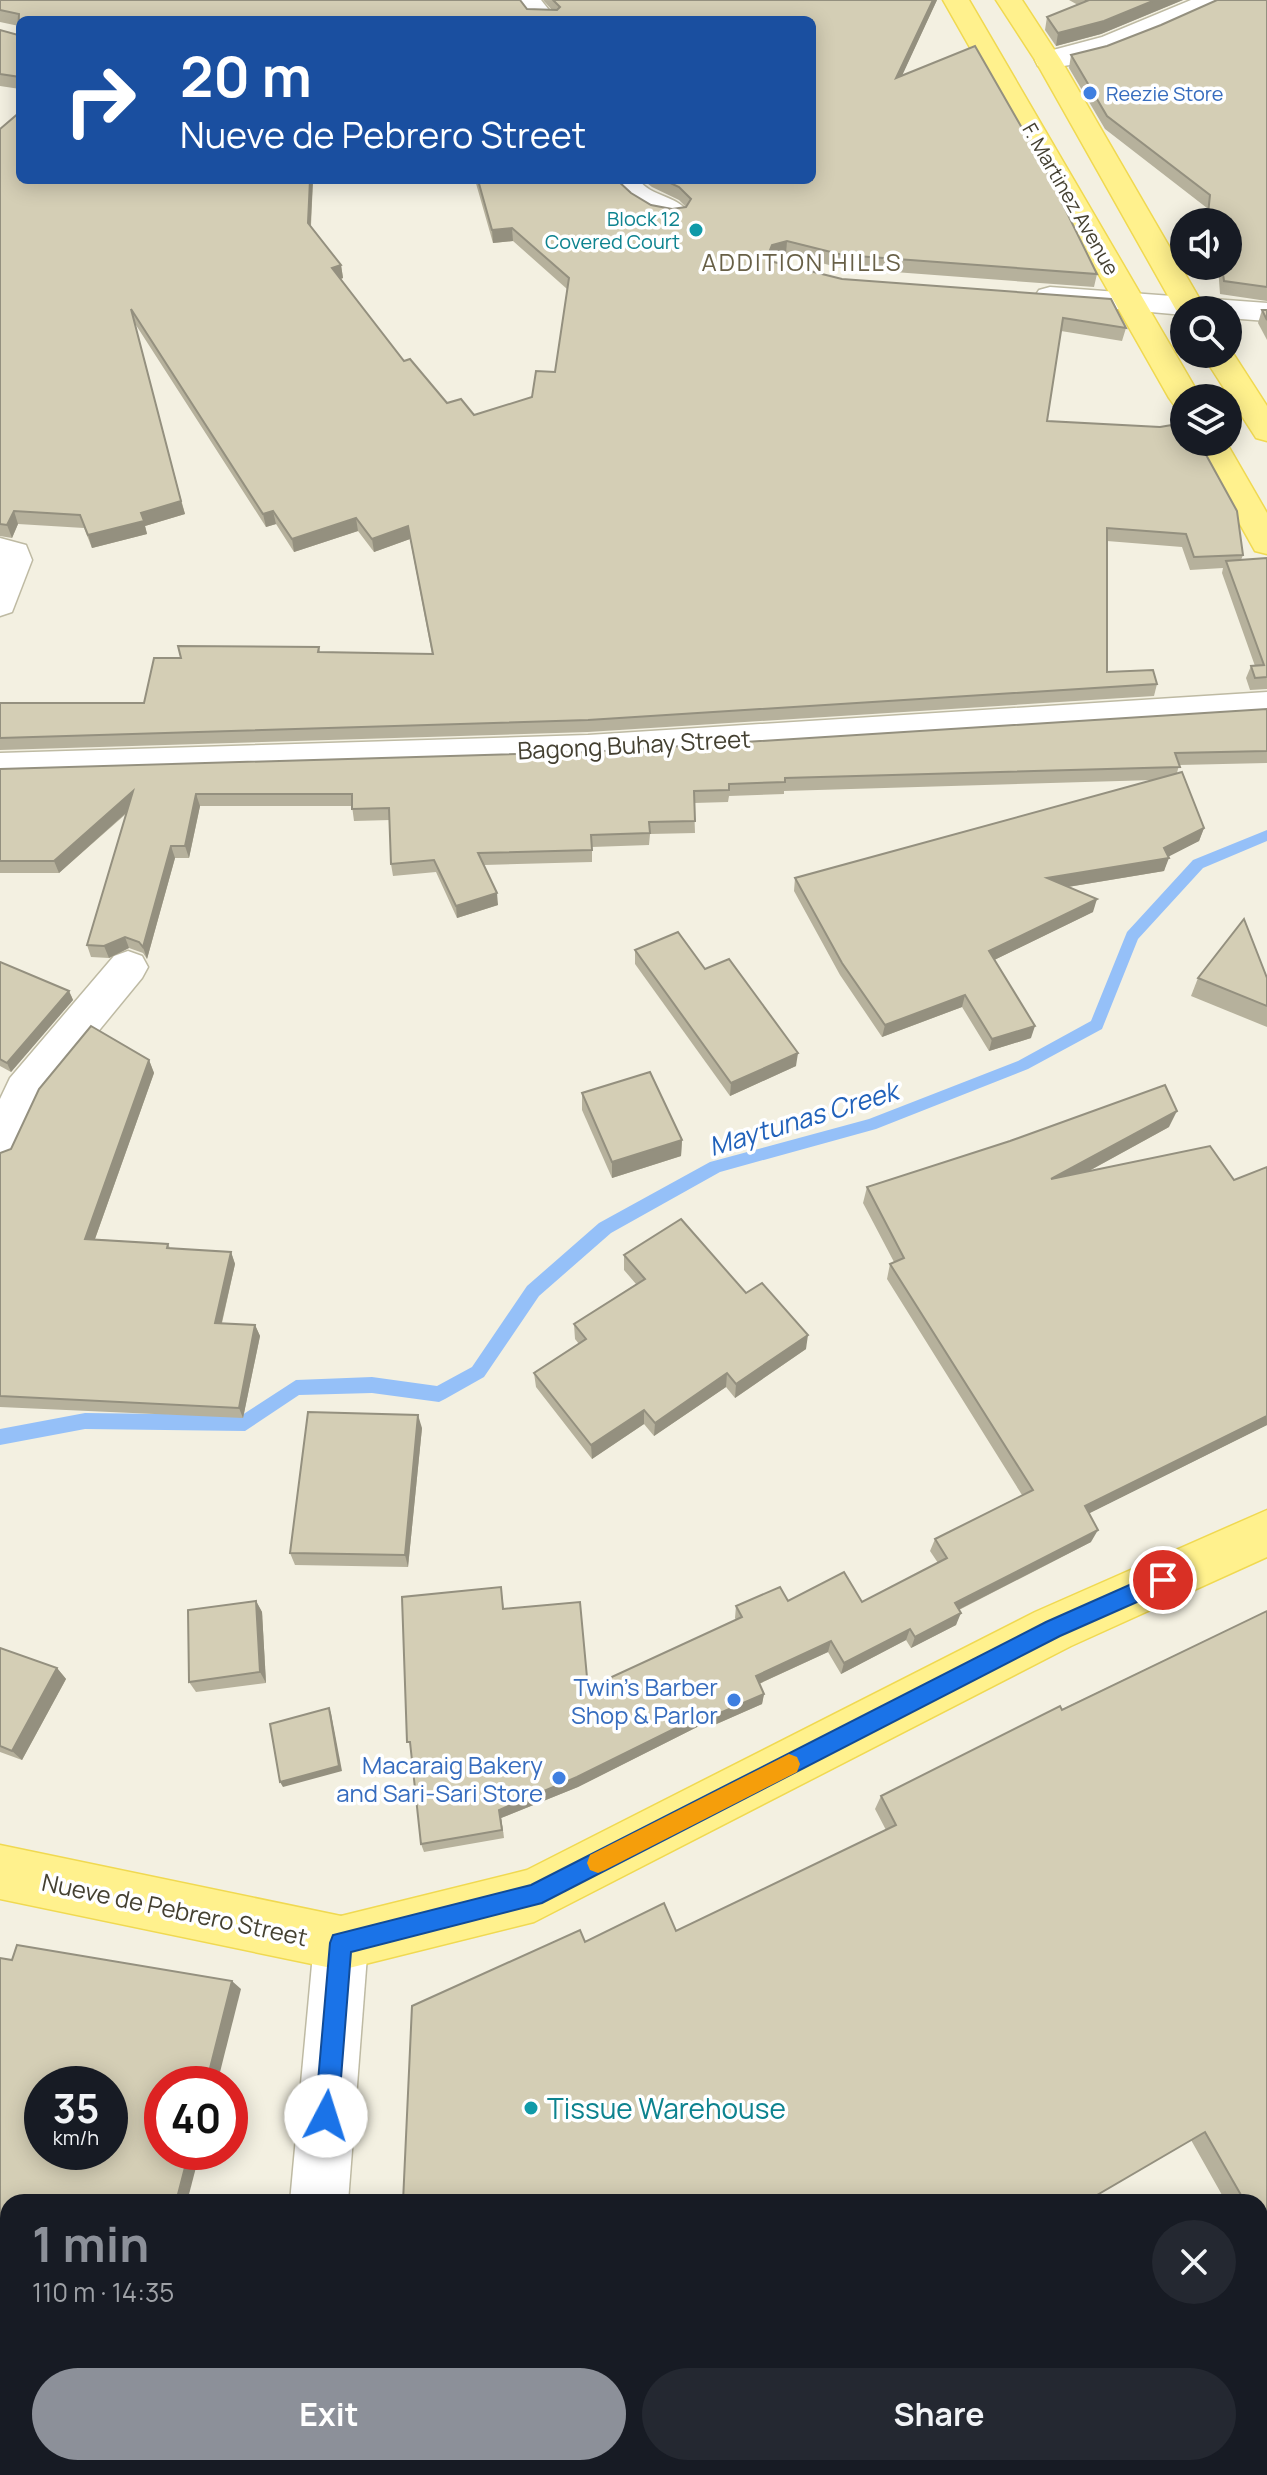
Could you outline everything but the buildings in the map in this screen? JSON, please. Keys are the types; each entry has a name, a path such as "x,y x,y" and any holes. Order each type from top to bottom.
{"main road":[{"name":"F. Martinez Avenue","path":"956,0 1177,384"},
{"path":"1009,0 1048,60 1183,296"},
{"path":"1227,368 1267,431"},
{"path":"1218,456 1267,543"},
{"name":"Nueve de Pebrero Street","path":"0,1872 341,1943 534,1895 1053,1629 1267,1533"}],"street":[{"path":"527,0 541,16"},
{"path":"1048,60 1077,55 1213,0"},
{"path":"628,184 634,194 673,212"},
{"path":"1024,294 1170,306"},
{"path":"1242,311 1267,312"},
{"path":"0,549 14,553 15,560 0,604"},
{"name":"Bagong Buhay Street","path":"0,766 588,748 1267,705"},
{"path":"0,1147 25,1090 128,967"},
{"path":"320,2194 341,1943"}],"waterway":[{"name":"Maytunas Creek","path":"0,1437 85,1421 245,1423 296,1388 372,1385 439,1394 478,1372 533,1291 605,1228 716,1167 871,1125 1023,1065 1097,1025 1132,936 1198,864 1267,835"}],"slow traffic":[{"path":"598,1863 789,1764"}],"place":[{"name":"Reezie Store","path":"1090,93"},
{"name":"Block 12 Covered Court","path":"696,230"},
{"name":"Twin's Barber Shop & Parlor","path":"734,1700"},
{"name":"Macaraig Bakery and Sari-Sari Store","path":"559,1778"},
{"name":"Tissue Warehouse","path":"531,2108"}],"district":[{"name":"ADDITION HILLS","path":"802,261"}],"route":[{"path":"326,2116 341,1943 534,1895 1053,1629 1163,1580"}]}
